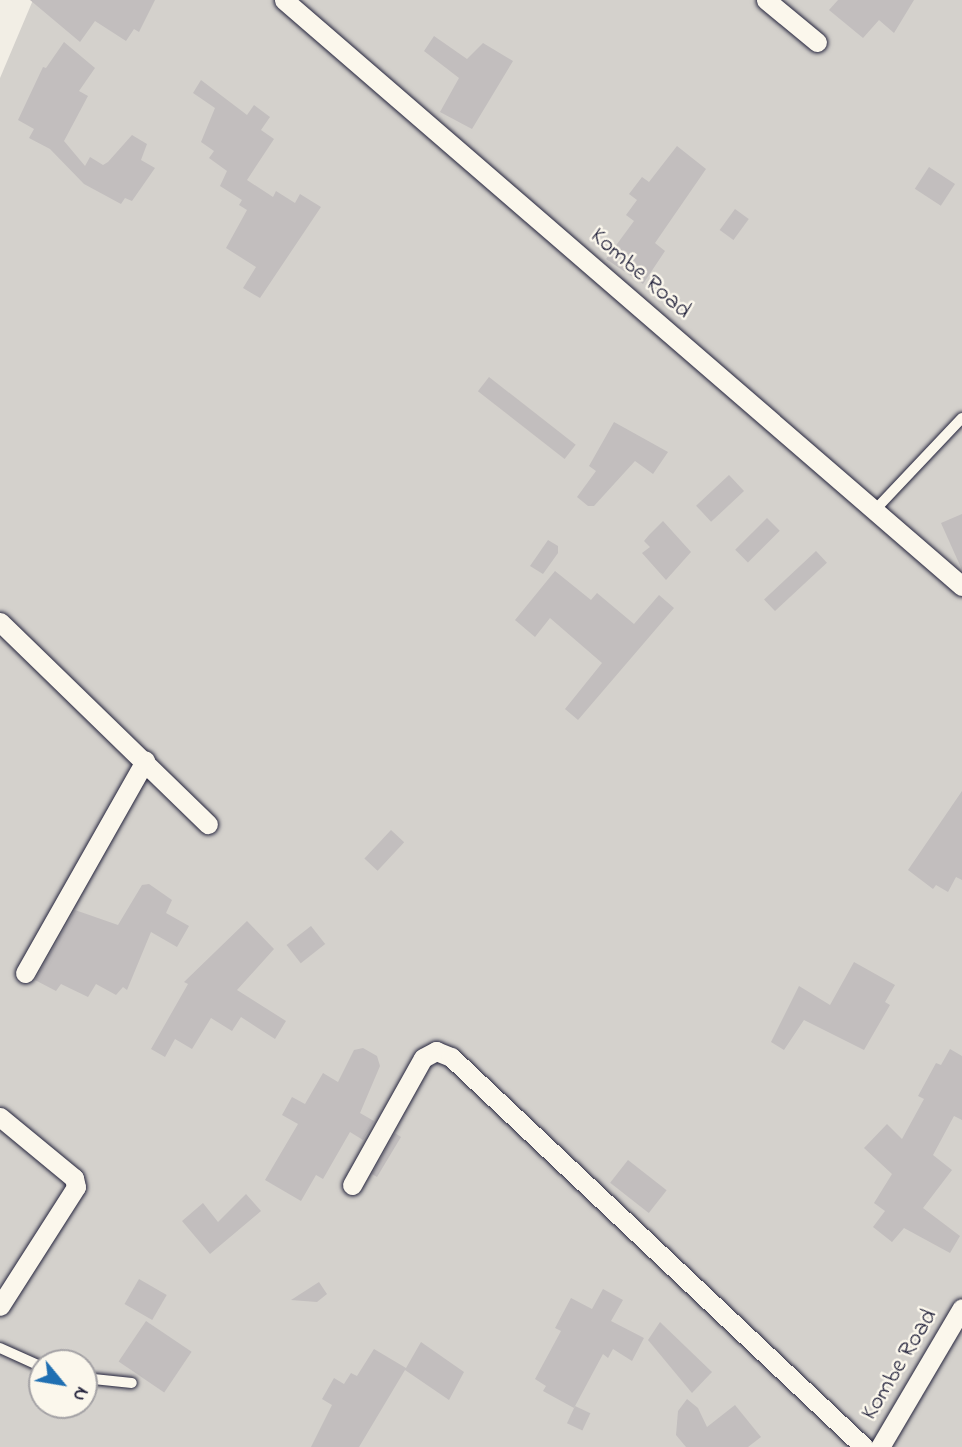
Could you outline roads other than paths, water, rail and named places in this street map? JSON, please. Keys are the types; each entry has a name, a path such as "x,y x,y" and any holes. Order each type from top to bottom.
{"street":[{"name":"Kombe Road","path":"284,0 962,586"},
{"path":"766,0 817,42"},
{"path":"0,622 208,824"},
{"path":"25,973 145,761"},
{"path":"352,1185 423,1058 436,1051 450,1058 864,1447"},
{"path":"0,1117 74,1178 75,1187 1,1302"},
{"name":"Kombe Road","path":"880,1447 962,1308"}],"lane":[{"path":"873,511 962,418"},
{"path":"0,1348 28,1361"},
{"path":"98,1379 132,1383"}]}
